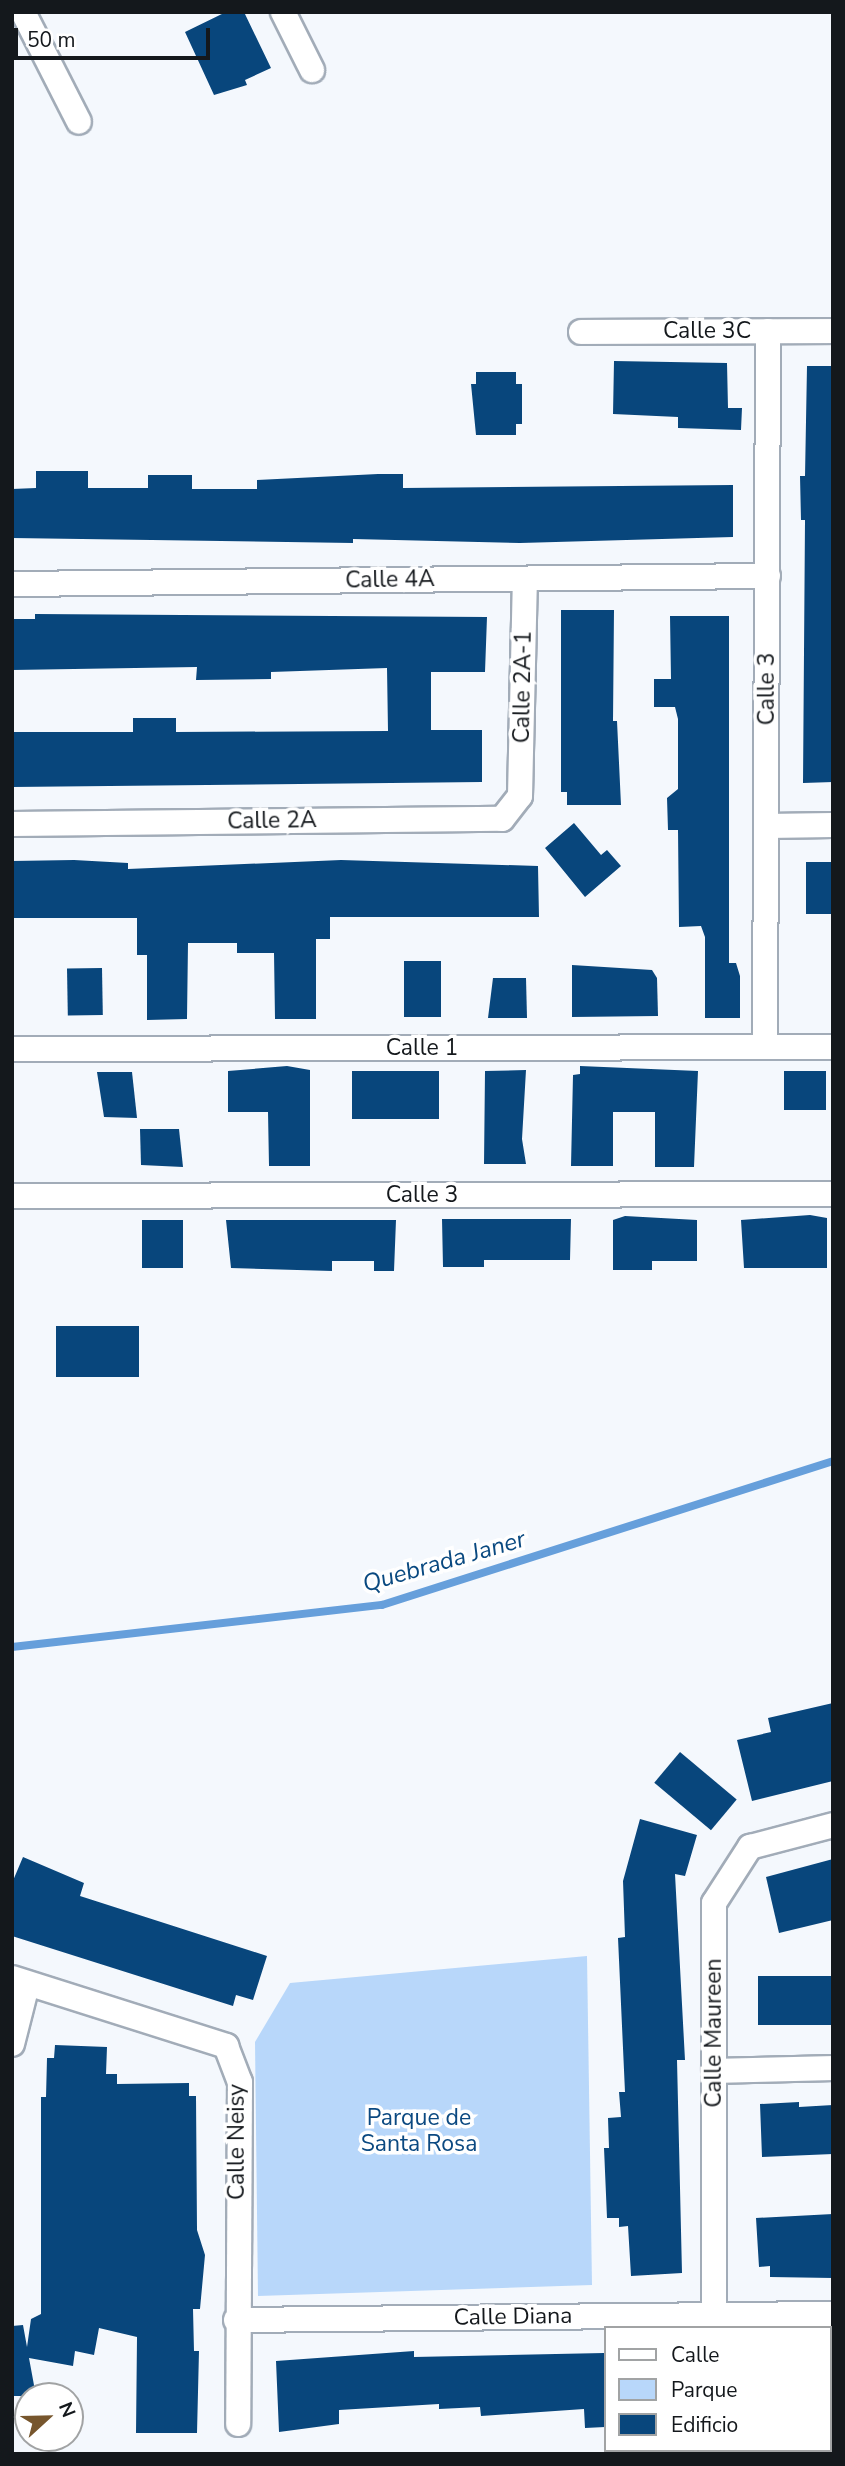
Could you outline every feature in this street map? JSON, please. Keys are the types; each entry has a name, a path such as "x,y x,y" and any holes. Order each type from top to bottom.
{"street":[{"path":"23,12 79,122"},
{"path":"283,12 312,71"},
{"name":"Calle 3","path":"765,1047 768,331"},
{"name":"Calle 3C","path":"581,332 833,331"},
{"name":"Calle 4A","path":"12,584 768,576"},
{"name":"Calle 2A-1","path":"520,796 525,579"},
{"name":"Calle 2A","path":"12,824 502,819 520,796"},
{"path":"767,825 833,825"},
{"name":"Calle 1","path":"12,1049 833,1047"},
{"name":"Calle 3","path":"12,1196 833,1194"},
{"name":"Calle Maureen","path":"714,2315 714,1903 750,1847 833,1825"},
{"path":"12,2044 20,1981"},
{"name":"Calle Neisy","path":"20,1981 226,2046 240,2082 237,2424"},
{"path":"714,2071 833,2068"},
{"name":"Calle Diana","path":"236,2320 833,2314"}],"green space":[{"name":"Parque de Santa Rosa","path":"587,1956 592,2285 258,2296 255,2042 290,1983"}],"building":[{"path":"226,12 244,12 271,68 245,80 247,85 214,95 185,32"},
{"path":"614,361 727,363 728,408 742,408 741,430 678,428 678,417 613,414"},
{"path":"807,366 833,366 833,782 803,783 805,520 801,520 800,476 805,476"},
{"path":"476,372 516,372 516,384 522,384 522,424 516,424 516,435 476,435 471,384 476,384"},
{"path":"36,471 88,471 88,488 148,488 148,475 192,475 192,489 257,489 257,480 378,474 403,474 403,488 733,485 733,537 520,543 353,539 353,543 12,538 12,489 36,488"},
{"path":"561,610 614,610 613,721 617,721 621,805 567,805 567,792 561,792"},
{"path":"35,614 487,617 485,672 431,672 431,730 482,730 482,782 12,787 12,732 133,732 133,718 176,718 176,732 388,731 387,668 271,672 271,679 196,680 197,667 12,670 12,619 35,619"},
{"path":"670,616 729,616 729,963 736,963 740,976 740,1018 705,1018 705,937 701,926 679,927 678,830 668,830 667,798 678,789 678,719 675,707 654,707 654,679 671,679"},
{"path":"574,823 601,855 607,850 621,866 585,897 545,848"},
{"path":"341,860 538,866 539,917 330,917 330,939 316,939 316,1019 275,1019 274,953 237,953 237,943 188,943 187,1019 147,1020 147,955 137,955 137,918 12,918 12,861 128,863 128,869"},
{"path":"806,862 833,862 833,914 806,914"},
{"path":"404,961 441,961 441,1017 404,1017"},
{"path":"572,965 652,970 657,978 658,1016 572,1017"},
{"path":"102,968 103,1015 68,1016 67,969"},
{"path":"493,978 526,978 527,1018 488,1018"},
{"path":"287,1066 310,1070 310,1166 269,1166 268,1112 228,1112 228,1071"},
{"path":"580,1066 698,1071 694,1167 655,1167 655,1112 613,1112 613,1166 571,1166 573,1075 580,1074"},
{"path":"526,1070 522,1139 526,1164 484,1164 485,1071"},
{"path":"352,1071 439,1071 439,1119 352,1119"},
{"path":"784,1071 826,1071 826,1110 784,1110"},
{"path":"97,1072 132,1072 137,1118 104,1117"},
{"path":"140,1129 179,1129 183,1167 141,1165"},
{"path":"810,1215 827,1218 827,1268 744,1268 741,1220"},
{"path":"625,1216 697,1220 697,1261 652,1261 652,1270 613,1270 613,1220"},
{"path":"442,1219 571,1219 570,1260 484,1260 484,1267 443,1267"},
{"path":"142,1220 183,1220 183,1268 142,1268"},
{"path":"226,1220 396,1220 394,1271 374,1271 374,1261 332,1261 332,1271 231,1268"},
{"path":"56,1326 139,1326 139,1377 56,1377"},
{"path":"833,1703 833,1781 752,1801 737,1740 771,1732 768,1718"},
{"path":"680,1752 737,1800 711,1830 654,1783"},
{"path":"640,1819 697,1835 685,1876 675,1874 685,2060 677,2060 682,2273 631,2276 628,2226 619,2227 619,2218 607,2218 604,2148 609,2148 608,2118 621,2117 619,2092 625,2092 618,1938 625,1937 623,1881"},
{"path":"23,1857 84,1883 80,1896 267,1956 253,2000 236,1995 233,2006 12,1936 12,1883"},
{"path":"833,1859 833,1920 779,1933 766,1877"},
{"path":"758,1976 833,1976 833,2025 758,2025"},
{"path":"55,2045 107,2047 106,2074 117,2074 117,2084 189,2083 189,2096 196,2096 197,2230 205,2255 200,2309 193,2309 194,2351 199,2351 197,2433 136,2433 137,2337 99,2328 94,2355 75,2351 73,2366 29,2358 33,2382 14,2382 12,2396 12,2326 23,2325 27,2347 31,2319 41,2314 41,2097 46,2097 47,2058 54,2058"},
{"path":"799,2102 799,2107 833,2105 833,2154 762,2157 760,2104"},
{"path":"833,2214 833,2278 770,2277 770,2266 759,2267 756,2218"},
{"path":"414,2351 414,2357 604,2353 604,2427 585,2428 584,2409 481,2416 480,2407 439,2409 439,2404 339,2410 339,2424 279,2432 276,2361"}],"waterway":[{"name":"Quebrada Janer","path":"12,1647 382,1605 833,1461"}]}
